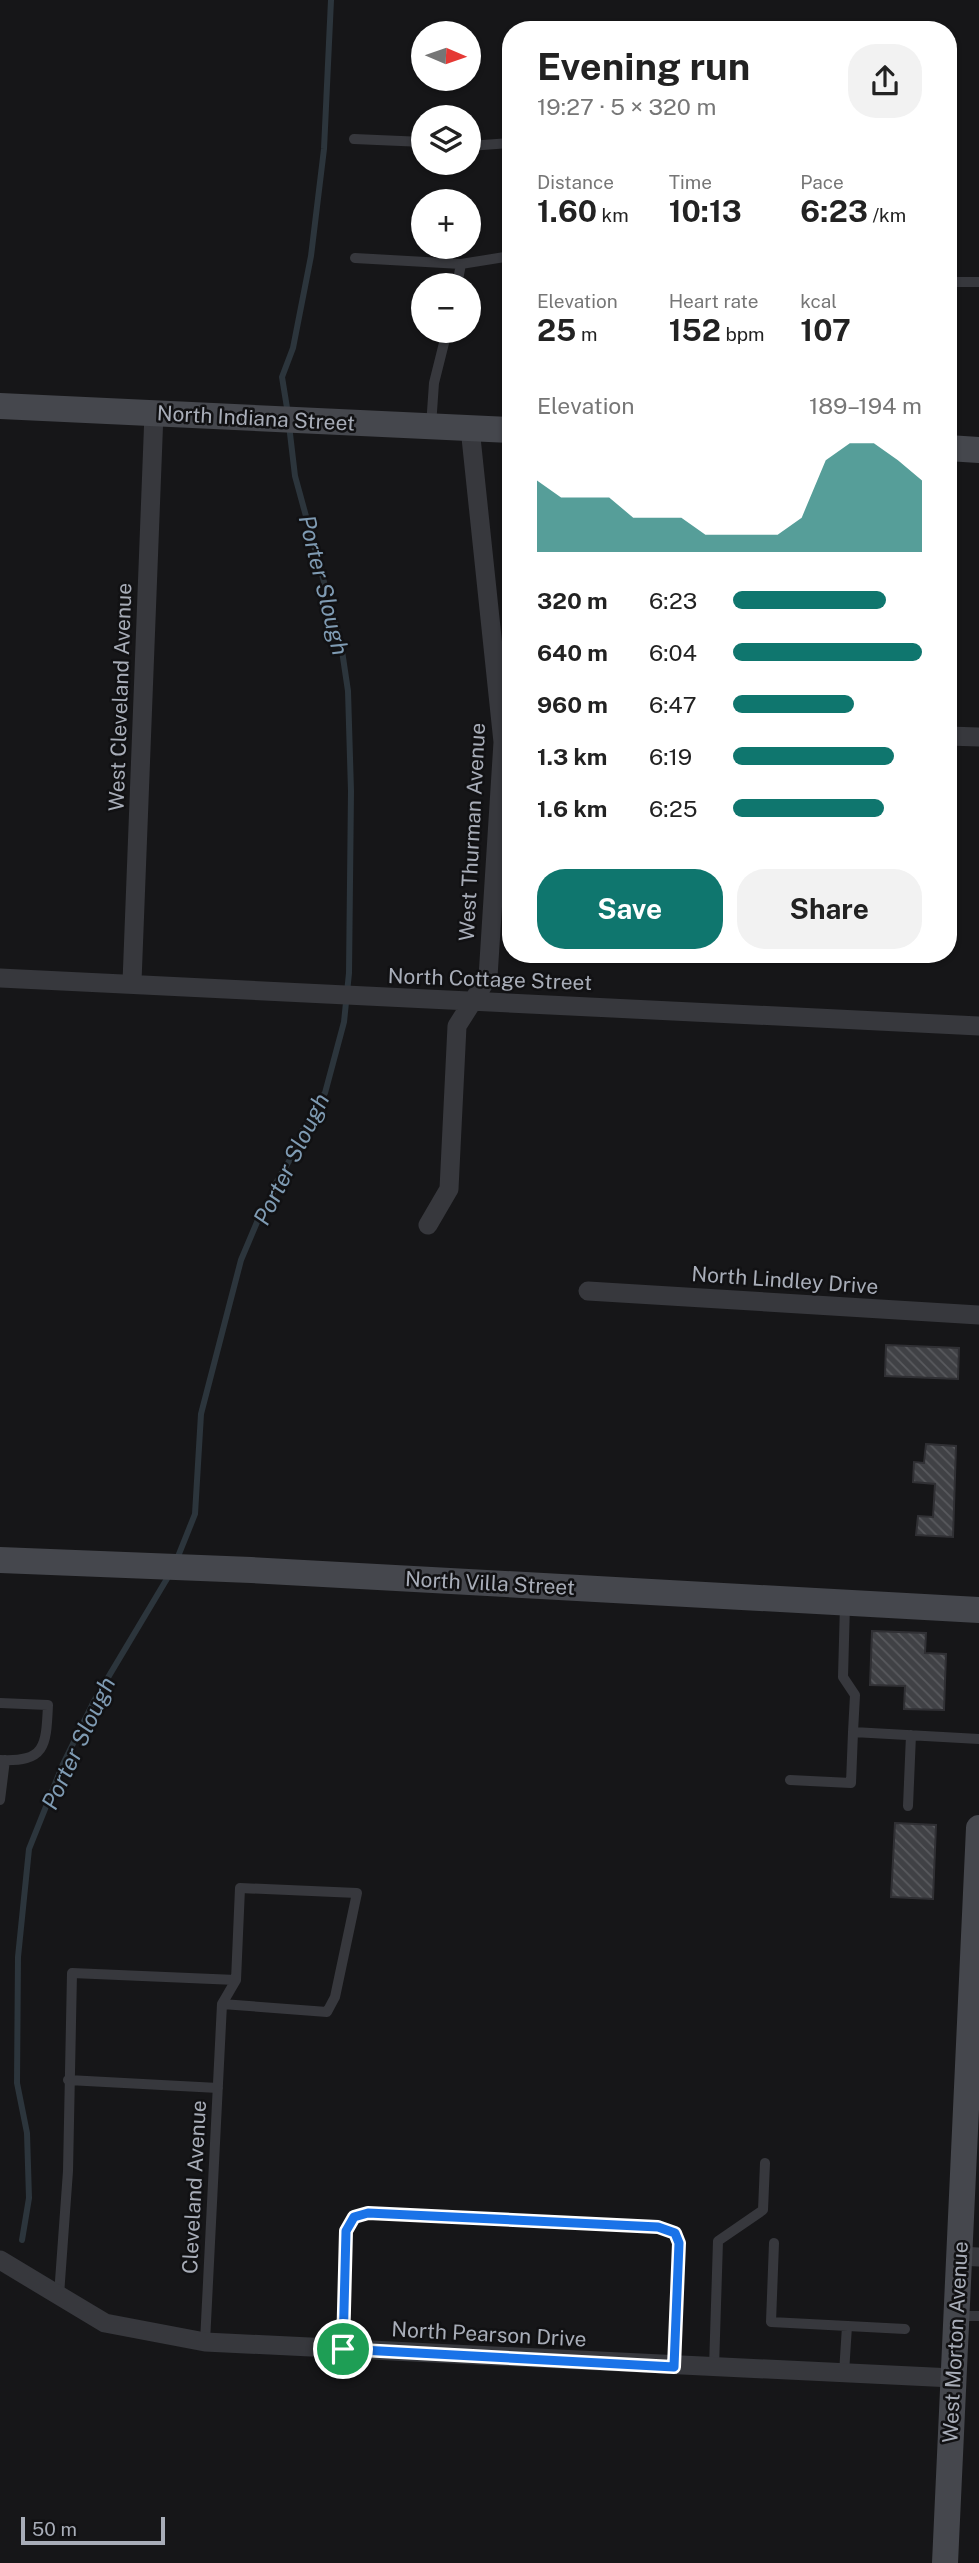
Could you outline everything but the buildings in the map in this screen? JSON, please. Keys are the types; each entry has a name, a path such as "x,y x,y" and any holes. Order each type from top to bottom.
{"main road":[{"name":"North Indiana Street","path":"0,406 502,430"},
{"path":"957,449 979,450"},
{"name":"North Villa Street","path":"0,1560 979,1610"},
{"name":"West Morton Avenue","path":"945,2563 953,2378 967,2316 979,1828"}],"street":[{"name":"West Cleveland Avenue","path":"132,982 154,413"},
{"name":"West Thurman Avenue","path":"470,429 502,733"},
{"path":"957,736 979,737"},
{"name":"West Thurman Avenue","path":"428,1225 449,1189 457,1026 488,977 502,758"},
{"name":"North Cottage Street","path":"0,978 132,982 362,998 472,999 979,1026"},
{"name":"North Lindley Drive","path":"588,1291 979,1315"},
{"name":"North Pearson Drive","path":"0,2260 105,2323 205,2342 674,2367 953,2378"}],"lane":[{"path":"354,139 411,141"},
{"path":"481,145 502,144"},
{"path":"355,258 461,264 502,257"},
{"path":"459,273 461,264"},
{"path":"957,282 979,282"},
{"path":"430,427 434,383 444,343"},
{"path":"790,1780 851,1783 855,1695 843,1677 845,1603"},
{"path":"0,1703 48,1705 47,1734 42,1748 24,1761 3,1760 0,1800"},
{"path":"853,1732 979,1739"},
{"path":"908,1806 911,1735"},
{"path":"240,1888 357,1893 335,1997 327,2012 222,2004 236,1980 240,1888"},
{"path":"59,2297 68,2171 72,1973 236,1980"},
{"name":"Cleveland Avenue","path":"205,2342 222,2004"},
{"path":"68,2080 218,2088"},
{"path":"714,2368 718,2241 764,2210 765,2163"},
{"path":"343,2349 346,2231 354,2217 368,2213 658,2227 675,2233 679,2243 674,2367"},
{"path":"774,2243 771,2322 905,2329"},
{"path":"844,2374 847,2326"}],"waterway":[{"name":"Porter Slough","path":"288,414 282,377 293,348 311,256 324,149 331,0"},
{"name":"Porter Slough","path":"177,1559 195,1514 201,1414 241,1260 260,1215 271,1200 276,1183 301,1141 302,1131 325,1093 344,1022 349,973 351,791 348,691 341,644 295,476 289,425"},
{"name":"Porter Slough","path":"22,2240 29,2198 27,2133 17,2083 18,1957 29,1849 63,1764 94,1701 171,1572"}],"route":[{"path":"368,2213 658,2227 675,2233 679,2243 674,2367 343,2349 346,2231 354,2217 368,2213"}]}
